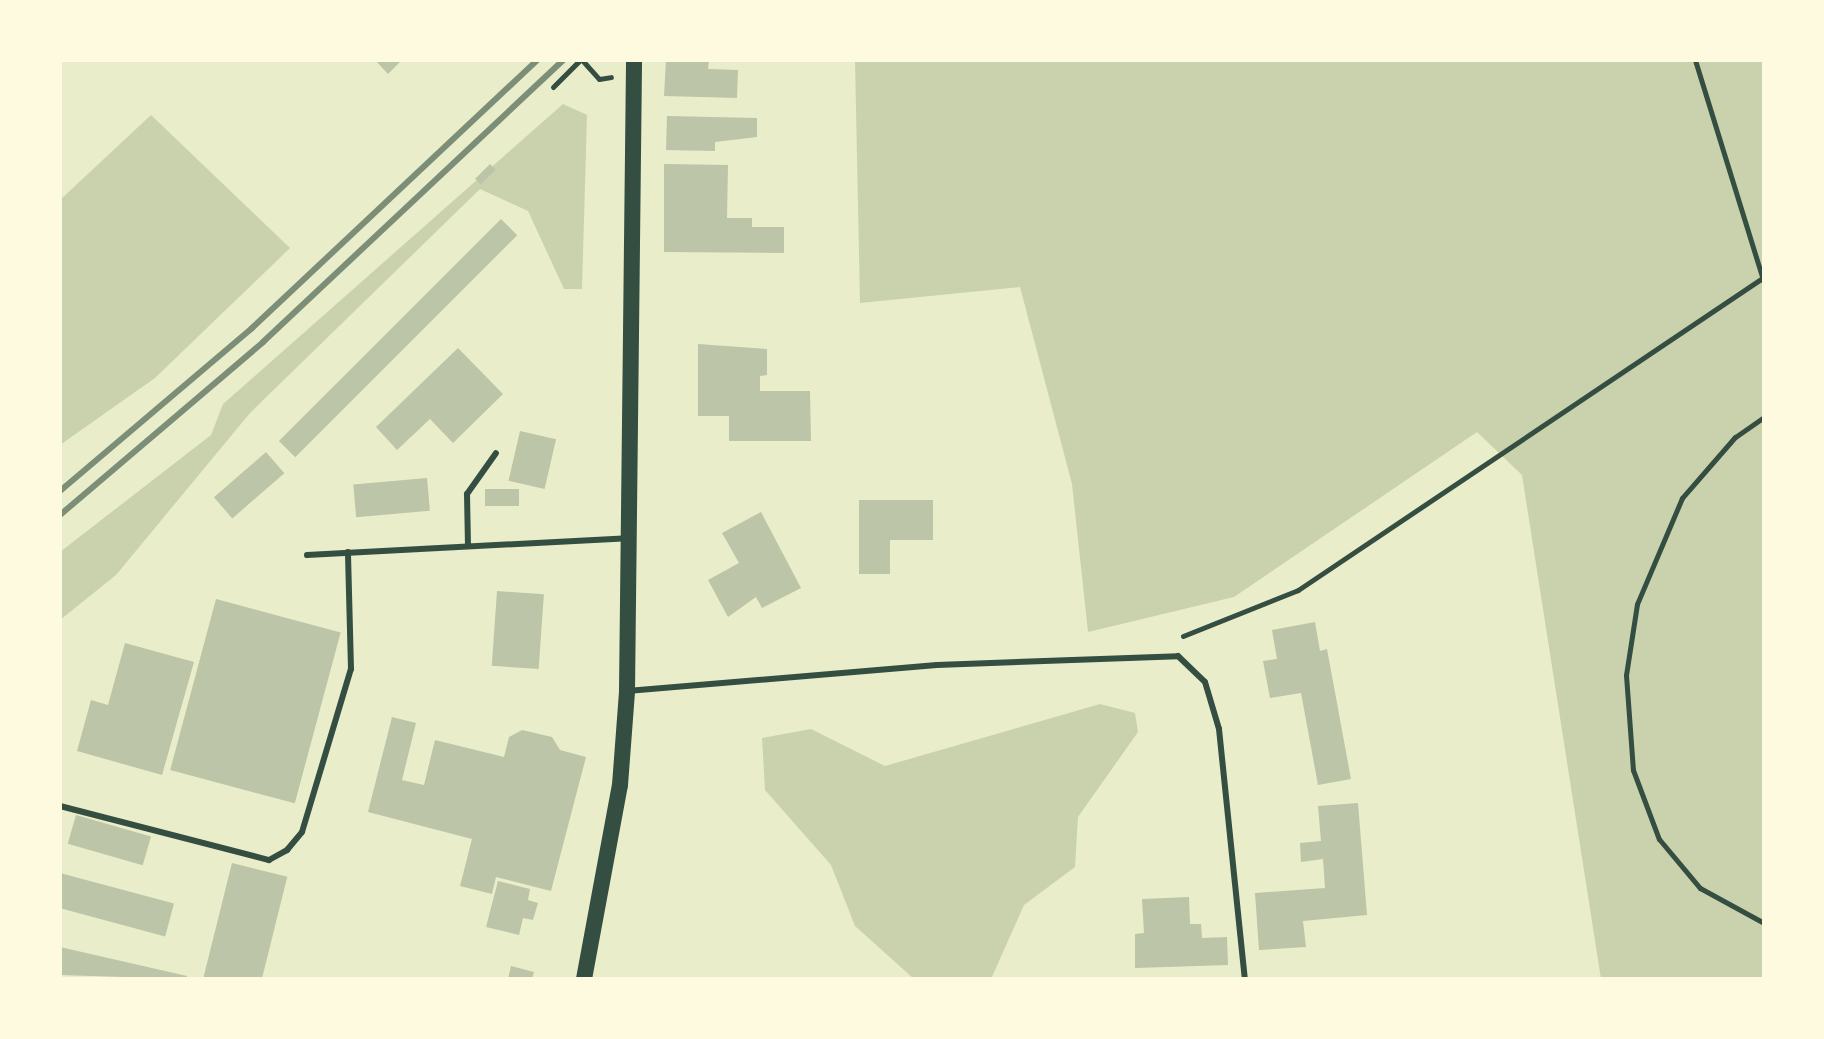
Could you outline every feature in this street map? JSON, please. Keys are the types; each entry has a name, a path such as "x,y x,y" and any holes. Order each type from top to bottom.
{"main road":[{"path":"584,979 620,785 627,691 634,60"}],"lane":[{"path":"468,546 467,494 496,453"},
{"path":"307,555 628,538"},
{"path":"60,806 269,860 287,850 302,832 351,669 348,552"},
{"path":"627,691 937,665 1178,656 1205,682 1219,729 1245,979"}],"path":[{"path":"553,87 581,60 599,79 612,77"},
{"path":"1143,656 1298,590 1764,279 1695,60"},
{"path":"1764,417 1735,437 1682,498 1637,604 1626,675 1633,770 1659,839 1700,888 1764,923"}],"green space":[{"path":"855,60 1764,60 1764,979 1601,979 1522,475 1477,432 1234,597 1088,632 1072,484 1020,287 860,303"},
{"path":"563,104 587,115 582,289 564,289 528,211 480,189 250,413 116,575 60,620 60,552 211,435 223,404"},
{"path":"151,115 290,248 155,378 60,445 60,200"},
{"path":"1100,704 1135,713 1138,732 1078,817 1075,867 1024,905 991,979 914,979 855,926 831,865 765,790 762,738 811,729 885,766"}],"building":[{"path":"375,60 402,60 388,74"},
{"path":"666,60 709,60 708,69 738,70 737,98 664,96"},
{"path":"667,116 757,118 757,137 715,142 715,151 666,150"},
{"path":"490,164 496,170 481,185 475,179"},
{"path":"664,164 728,165 727,218 752,218 752,227 784,227 784,253 664,252"},
{"path":"501,219 517,235 295,457 279,441"},
{"path":"698,344 767,349 767,375 760,376 760,391 810,391 811,441 729,441 729,416 698,416"},
{"path":"458,348 503,394 453,443 430,419 397,450 376,427"},
{"path":"520,431 556,439 545,489 509,481"},
{"path":"266,452 284,473 232,518 214,497"},
{"path":"427,478 430,511 356,517 353,484"},
{"path":"485,489 519,489 519,506 485,506"},
{"path":"859,500 933,500 933,540 890,540 890,574 859,574"},
{"path":"761,512 801,588 762,608 756,597 728,617 708,580 739,563 722,533"},
{"path":"497,591 544,594 539,669 492,666"},
{"path":"216,599 341,632 295,803 170,770"},
{"path":"1315,622 1320,651 1327,649 1351,779 1318,785 1301,693 1270,698 1263,661 1277,659 1272,630"},
{"path":"125,643 194,662 162,775 77,751 91,700 108,705"},
{"path":"392,717 416,723 402,780 424,785 435,740 504,757 509,737 522,730 552,737 560,750 586,757 551,891 496,877 492,894 460,886 472,839 368,812"},
{"path":"1358,803 1367,915 1303,921 1306,947 1259,950 1255,893 1325,888 1323,859 1301,862 1300,843 1321,841 1318,806"},
{"path":"76,815 151,836 143,865 68,844"},
{"path":"232,863 287,877 262,979 203,979"},
{"path":"60,873 174,904 165,936 60,908"},
{"path":"498,881 530,889 528,900 538,903 533,920 523,918 519,935 486,927"},
{"path":"1189,897 1190,924 1201,924 1202,938 1227,937 1228,965 1135,968 1135,934 1144,933 1142,899"},
{"path":"60,947 187,976 186,979 60,975"},
{"path":"511,966 534,972 532,979 508,979"}],"railway":[{"path":"60,491 252,328 537,60"},
{"path":"60,515 263,342 563,60"}]}
